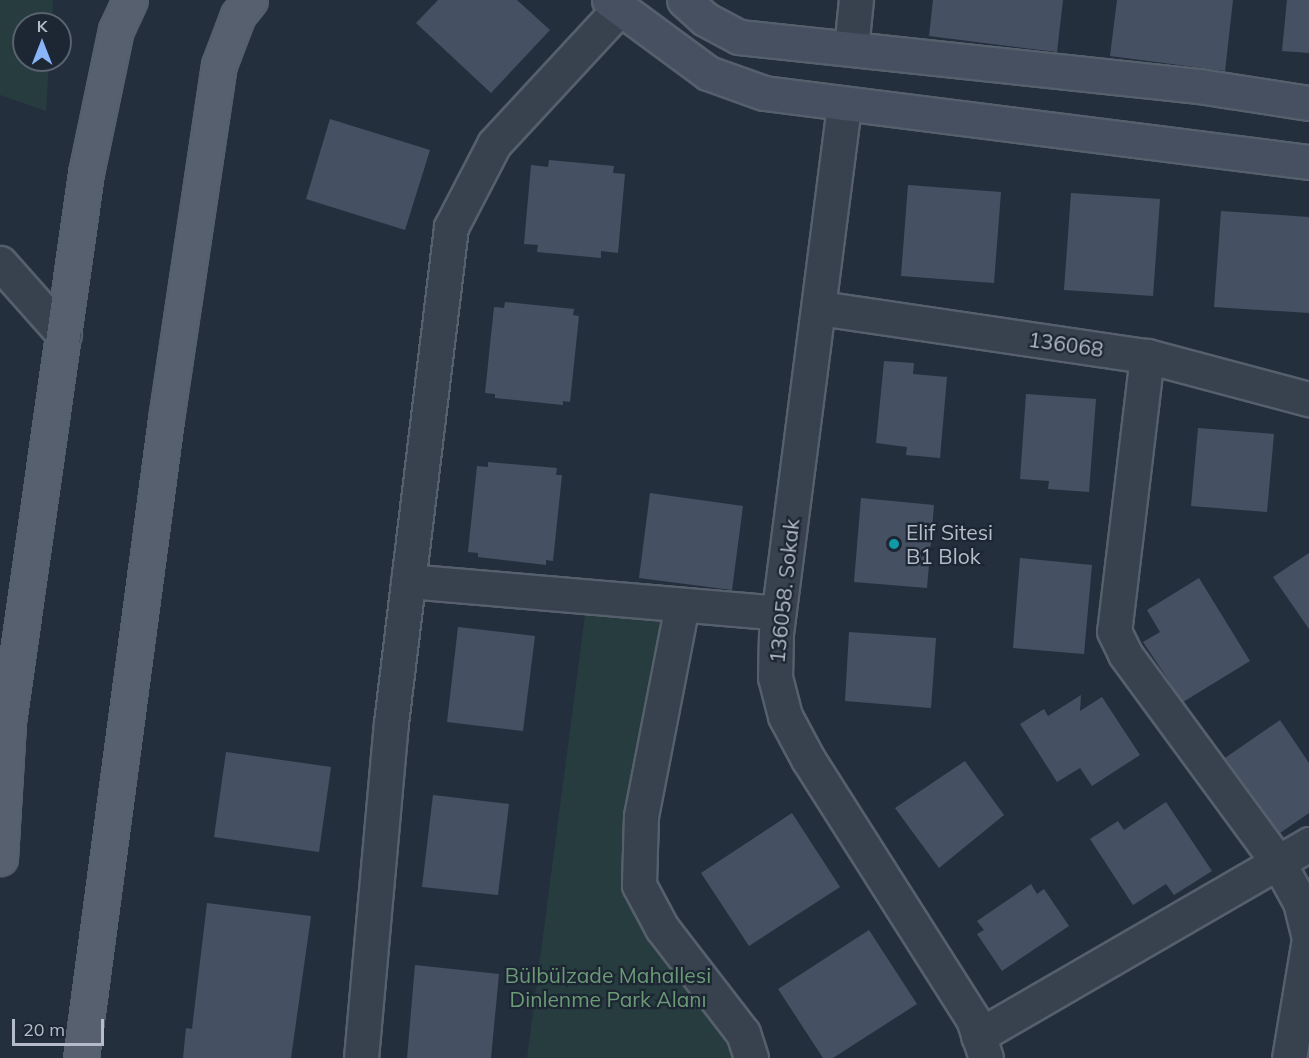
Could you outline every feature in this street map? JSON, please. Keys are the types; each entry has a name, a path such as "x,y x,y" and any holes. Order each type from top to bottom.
{"main road":[{"path":"0,858 4,722 64,335 86,173 118,15 130,0"},
{"path":"81,1058 166,418 219,65 238,15 250,0"},
{"path":"684,0 705,19 739,37 1199,86 1309,103"},
{"path":"614,4 708,73 764,93 844,106 1309,162"}],"street":[{"path":"851,48 856,0"},
{"path":"361,1058 408,581 451,227 494,144 614,4"},
{"name":"136058. Sokak","path":"844,106 820,308 778,613 775,677 784,716 973,1019 982,1047"},
{"path":"0,263 64,335"},
{"name":"136068","path":"820,308 1147,356 1309,399"},
{"path":"1147,356 1114,631 1125,654 1278,862 1300,902 1309,939 1289,1058"},
{"path":"408,581 778,613"},
{"path":"682,605 641,816 639,885 662,928 743,1033 751,1058"},
{"path":"982,1047 1309,844"}],"green space":[{"path":"0,0 53,0 52,12 12,12 12,72 48,72 46,111 0,95"},
{"name":"Bülbülzade Mahallesi Dinlenme Park Alanı","path":"586,608 668,615 632,895 729,1037 733,1058 527,1058"}],"building":[{"path":"438,0 517,0 550,30 491,93 416,23"},
{"path":"933,0 1063,0 1057,52 929,36"},
{"path":"1117,0 1233,0 1225,71 1110,56"},
{"path":"1287,0 1309,0 1309,53 1282,51"},
{"path":"330,119 430,150 405,230 306,199"},
{"path":"549,160 614,166 613,173 625,174 618,253 601,251 601,258 537,252 538,245 524,244 531,165 548,167"},
{"path":"908,185 1001,192 994,283 901,276"},
{"path":"1071,193 1160,199 1153,296 1064,290"},
{"path":"1221,211 1309,217 1309,313 1214,307"},
{"path":"505,302 574,309 573,315 579,316 570,402 563,401 563,405 495,398 495,394 485,393 494,307 504,308"},
{"path":"884,361 914,363 913,374 947,377 940,458 906,455 907,447 876,443"},
{"path":"1026,394 1096,399 1089,492 1048,489 1049,481 1020,479"},
{"path":"1198,428 1274,434 1267,512 1191,506"},
{"path":"488,462 557,468 556,475 562,475 553,561 546,560 546,565 478,557 478,553 468,552 477,466 488,467"},
{"path":"650,493 743,506 732,590 639,578"},
{"name":"Elif Sitesi B1 Blok","path":"861,498 934,505 927,588 854,582"},
{"path":"1309,553 1309,629 1273,577"},
{"path":"1020,558 1092,565 1084,654 1013,648"},
{"path":"1199,578 1250,661 1183,702 1143,642 1160,632 1147,610"},
{"path":"458,627 535,636 523,731 447,722"},
{"path":"849,632 936,638 931,708 845,701"},
{"path":"1081,695 1080,711 1102,697 1140,755 1092,786 1080,768 1057,782 1020,724 1044,709 1048,716"},
{"path":"1280,720 1309,763 1309,813 1280,833 1225,758"},
{"path":"226,752 331,767 319,852 214,837"},
{"path":"965,761 1004,815 939,868 895,808"},
{"path":"433,795 509,804 498,895 422,887"},
{"path":"1166,802 1212,871 1174,895 1166,884 1133,905 1090,839 1118,821 1124,830"},
{"path":"792,813 840,887 749,946 701,873"},
{"path":"1031,884 1037,894 1044,889 1069,926 1002,971 977,934 984,930 977,921"},
{"path":"207,903 311,916 291,1058 183,1058 186,1028 192,1029"},
{"path":"869,930 917,1004 833,1058 823,1058 778,989"},
{"path":"415,965 499,974 491,1058 407,1058"}],"place":[{"name":"Elif Sitesi B1 Blok","path":"894,544"}]}
